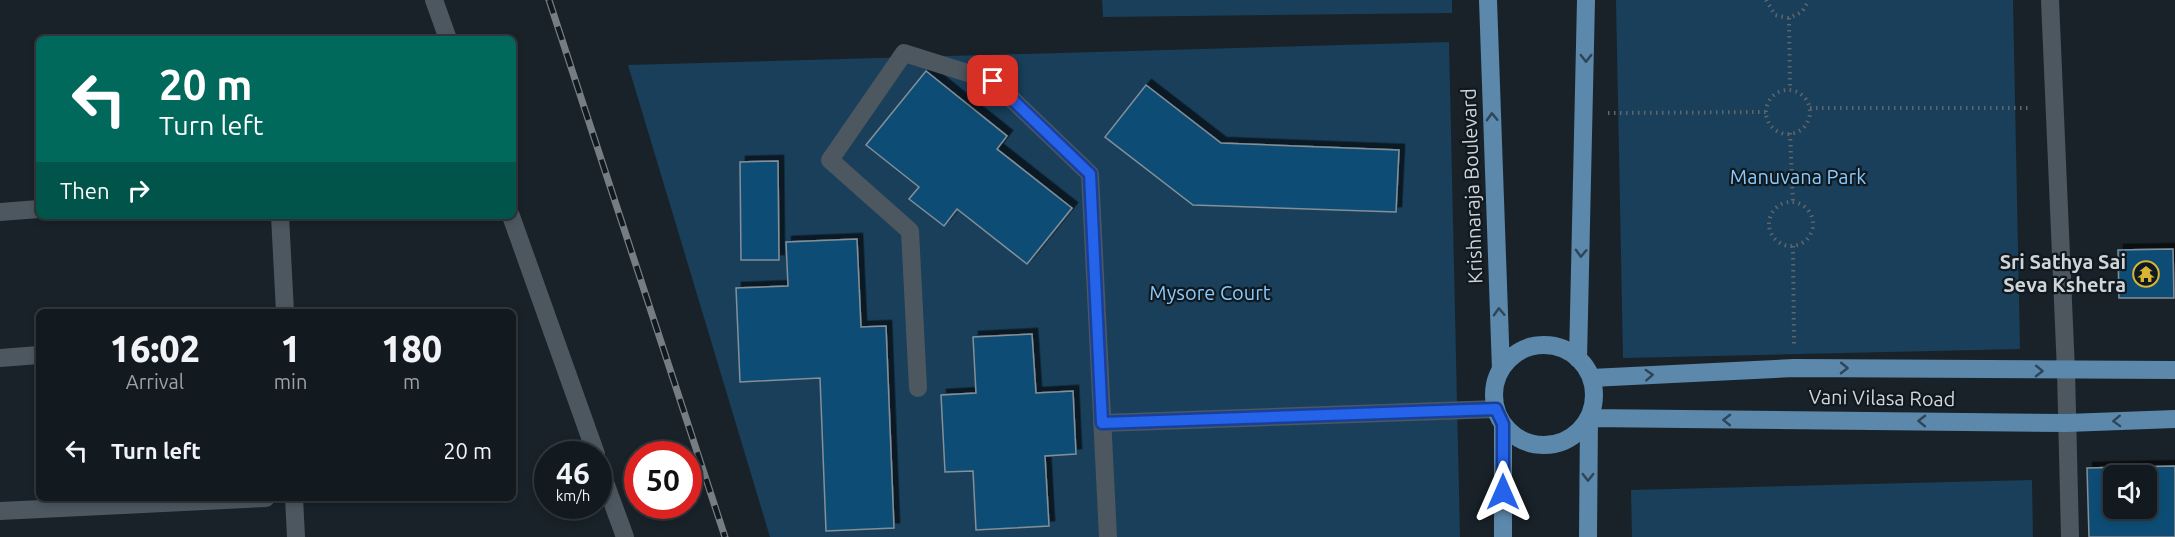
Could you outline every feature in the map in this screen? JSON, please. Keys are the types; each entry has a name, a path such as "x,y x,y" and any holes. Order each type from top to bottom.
{"main road":[{"name":"Krishnaraja Boulevard","path":"1488,0 1501,370"},
{"path":"1578,359 1586,0"},
{"path":"1503,537 1499,417 1495,382 1511,357 1525,349 1541,345 1557,347 1578,359 1591,378 1594,398 1589,418 1588,537"},
{"name":"Vani Vilasa Road","path":"1591,378 1794,368 2175,370"},
{"path":"1499,417 1514,436 1530,444 1547,445 1564,441 1578,432 1589,418"},
{"name":"Vani Vilasa Road","path":"1589,418 2067,423 2175,418"}],"street":[{"path":"434,0 447,36"},
{"path":"2050,0 2052,108 2066,371 2070,537"},
{"path":"918,388 910,231 830,160 904,53 993,81 1090,174 1108,537"},
{"path":"0,212 36,209"},
{"path":"280,219 285,309"},
{"path":"512,219 591,441"},
{"path":"0,358 36,355"},
{"path":"1102,423 1499,417"},
{"path":"0,511 205,501"},
{"path":"294,501 296,537"},
{"path":"612,501 625,537"}],"path":[{"path":"1766,0 1775,15 1789,18 1802,12 1809,0"},
{"path":"1789,18 1790,90"},
{"path":"1790,90 1803,96 1810,108 1803,128 1790,133 1776,130 1771,126 1766,112 1767,105 1776,93 1790,90"},
{"path":"1810,108 2052,108"},
{"path":"1585,113 1766,112"},
{"path":"1790,133 1793,202"},
{"path":"1793,202 1806,208 1810,213 1813,227 1806,240 1793,246 1779,242 1774,237 1769,224 1773,210 1793,202"},
{"path":"1793,246 1794,368"}],"green space":[{"path":"1102,0 1452,0 1452,13 1103,17"},
{"name":"Manuvana Park","path":"1616,0 2013,0 2020,349 1623,358"},
{"name":"Mysore Court","path":"1449,42 1460,537 770,537 628,65"},
{"path":"2032,480 2033,537 1632,537 1631,490"}],"building":[{"path":"926,71 1007,136 997,149 1072,208 1027,264 957,209 944,226 909,199 919,187 866,145"},
{"path":"1146,85 1221,143 1399,150 1396,212 1193,205 1105,137"},
{"path":"778,161 779,260 741,260 740,162"},
{"path":"857,239 861,327 886,326 894,528 826,531 820,378 740,382 736,288 788,286 786,242"},
{"name":"Sri Sathya Sai Seva Kshetra","path":"2173,249 2174,298 2119,298 2118,250"},
{"path":"1032,334 1036,393 1073,391 1076,454 1045,456 1049,526 976,530 973,471 945,472 941,395 976,393 973,337"},
{"path":"2157,466 2175,466 2175,537 2089,537 2087,468 2103,468 2103,519 2157,519"}],"railway":[{"path":"549,0 725,537"}],"place":[{"name":"Sri Sathya Sai Seva Kshetra","path":"2146,274"}],"route":[{"path":"993,81 1090,174 1102,423 1496,409 1503,424 1503,492"}]}
